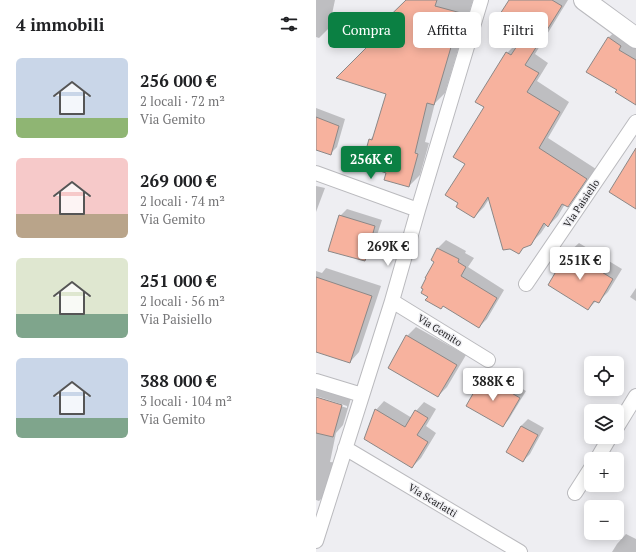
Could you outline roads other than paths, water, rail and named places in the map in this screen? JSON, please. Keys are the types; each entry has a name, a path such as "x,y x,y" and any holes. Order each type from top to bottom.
{"street":[{"path":"316,541 392,301 481,0"},
{"path":"584,0 636,38"},
{"name":"Via Paisiello","path":"526,284 636,122"},
{"path":"316,173 418,210"},
{"name":"Via Gemito","path":"392,301 488,360"},
{"path":"316,381 362,395"},
{"path":"624,416 636,396"},
{"name":"Via Scarlatti","path":"345,448 520,552"},
{"path":"575,493 584,479"}]}
